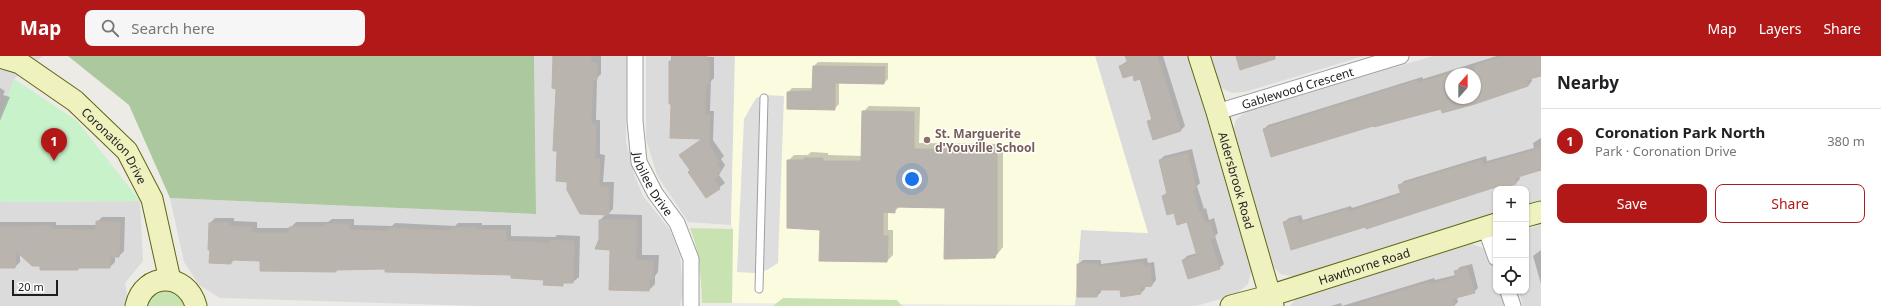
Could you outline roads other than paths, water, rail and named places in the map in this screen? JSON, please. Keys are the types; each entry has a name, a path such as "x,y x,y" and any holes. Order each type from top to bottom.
{"street":[{"name":"Jubilee Drive","path":"635,56 635,121 639,162 655,193 677,224 691,259 691,306"},
{"name":"Aldersbrook Road","path":"1199,56 1217,112 1271,301"},
{"name":"Gablewood Crescent","path":"1217,112 1401,56"},
{"name":"Coronation Drive","path":"0,57 20,63 75,101 127,151 152,199 170,280"},
{"path":"1529,215 1541,212"},
{"path":"1491,226 1493,239"},
{"name":"Hawthorne Road","path":"1231,306 1271,301 1491,226"},
{"path":"136,306 143,290 150,284 160,280 170,280 180,283 188,289 194,298 196,306"},
{"path":"1509,294 1513,306"}],"lane":[{"path":"759,289 764,98"}],"place":[{"name":"St. Marguerite d'Youville School","path":"927,140"},
{"name":"Coronation Park North","path":"54,161"}]}
